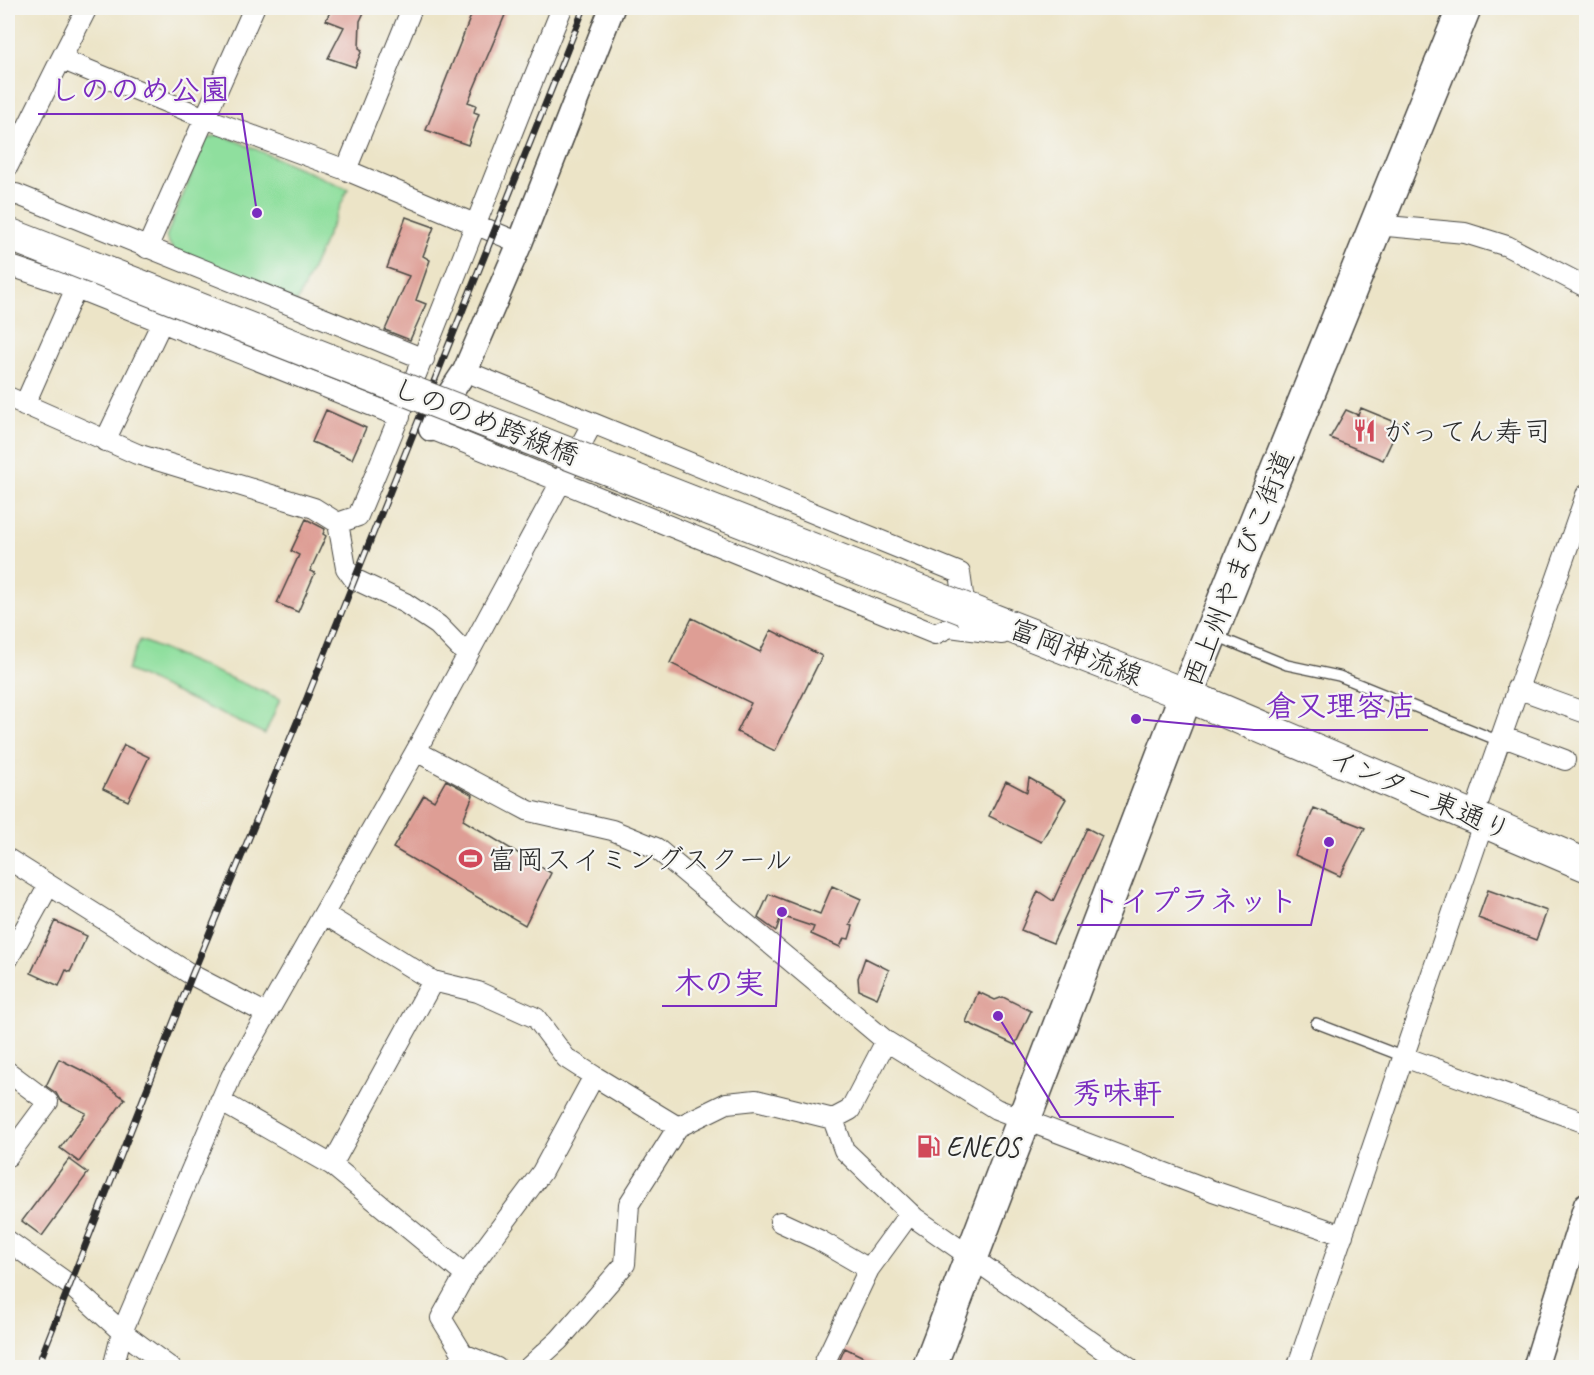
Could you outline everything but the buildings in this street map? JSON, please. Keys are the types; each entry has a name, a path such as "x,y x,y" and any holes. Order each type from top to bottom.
{"highway":[{"name":"西上州やまびこ街道","path":"929,1368 1186,695 1464,8"}],"main road":[{"name":"しののめ跨線橋","path":"8,234 965,609"},
{"name":"富岡神流線","path":"965,609 1186,695"},
{"name":"インター東通り","path":"1186,695 1587,865"}],"street":[{"path":"8,166 87,8"},
{"path":"147,248 254,8"},
{"path":"346,170 412,8"},
{"path":"338,523 358,516 424,359 473,224 561,8"},
{"path":"612,8 519,243 465,371 440,410 431,429 935,634 950,627 1044,639"},
{"path":"61,59 205,118 346,170 519,243"},
{"path":"8,198 16,194 424,359"},
{"path":"1376,225 1465,233 1507,246 1587,286"},
{"path":"8,265 76,288 400,417"},
{"path":"76,288 16,402 137,454 314,508 338,523 346,568 354,579 405,603 438,625 466,655"},
{"path":"105,441 162,322"},
{"path":"465,371 960,573 965,609"},
{"path":"113,1368 122,1332 220,1101 416,751 592,424"},
{"path":"1297,1368 1404,1057 1478,819 1500,738 1587,495"},
{"path":"1518,688 1587,713"},
{"path":"1500,738 1565,760"},
{"path":"416,751 530,810 612,830 656,848 886,1041 996,1109 1213,1191 1343,1235"},
{"path":"8,859 192,975 267,1014"},
{"path":"8,959 49,885"},
{"path":"324,914 432,981 478,992 536,1018 567,1058 678,1126"},
{"path":"332,1166 432,981"},
{"path":"528,1368 559,1340 625,1264 629,1204 678,1126 727,1103 756,1100 833,1119 850,1110 886,1041"},
{"path":"1404,1057 1587,1123"},
{"path":"8,1072 48,1102 8,1156"},
{"path":"497,1368 459,1361 441,1318 465,1275 542,1172 594,1076"},
{"path":"220,1101 332,1166 465,1275"},
{"path":"833,1119 844,1150 910,1213 971,1259 1129,1368"},
{"path":"1534,1368 1586,1210"},
{"path":"822,1368 869,1269 910,1213"},
{"path":"780,1222 819,1240 869,1269"},
{"path":"8,1241 70,1285 122,1332 171,1368"}],"lane":[{"path":"1211,634 1287,665 1339,676 1500,738"},
{"path":"1316,1023 1404,1057"}],"green space":[{"path":"220,134 348,189 297,302 174,252 166,237 206,139"},
{"path":"140,640 280,699 265,734 127,670"}],"railway":[{"path":"37,1368 192,975 305,703 584,8"}],"place":[{"name":"しののめ公園","path":"257,213"},
{"name":"がってん寿司","path":"1365,431"},
{"name":"倉又理容店","path":"1136,719"},
{"name":"トイプラネット","path":"1329,842"},
{"name":"富岡スイミングスクール","path":"470,859"},
{"name":"木の実","path":"782,912"},
{"name":"秀味軒","path":"998,1016"},
{"name":"ENEOS","path":"928,1146"}]}
